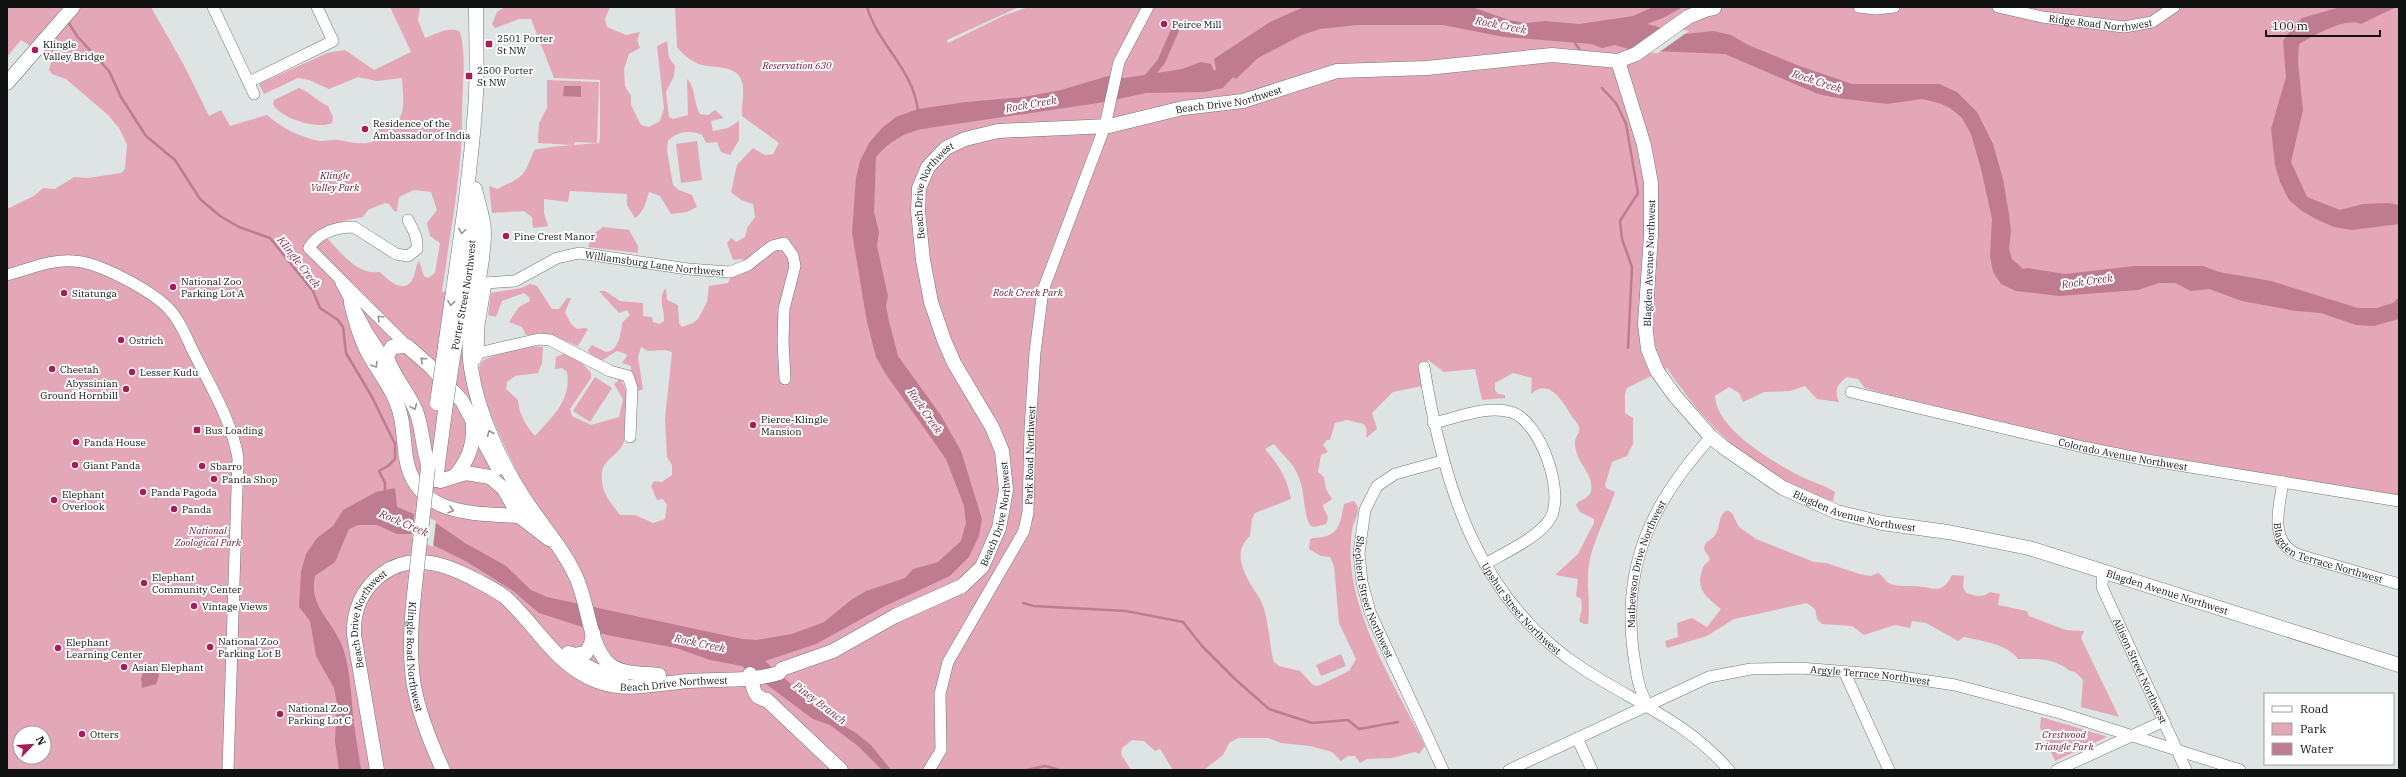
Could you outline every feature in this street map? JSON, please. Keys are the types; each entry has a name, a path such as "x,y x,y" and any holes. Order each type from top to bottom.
{"main road":[{"path":"8,82 73,7"},
{"name":"Porter Street Northwest","path":"431,462 449,352 472,281 484,232 475,189 476,7"},
{"name":"Beach Drive Northwest","path":"377,770 354,628 358,604 372,582 383,573 402,564 423,562 439,563 453,568 498,592 519,612 553,651 607,684 627,687 779,673 782,669 833,651 895,616 962,586 976,574 984,563 1001,521 1006,490 1002,451 989,421 951,356 938,325 928,290 921,247 918,200 920,184 928,167 938,155 950,146 975,136 1008,130 1107,121 1183,108 1249,100 1337,71 1427,68 1536,56 1566,57 1579,63 1595,67 1619,65 1639,56 1691,19 1714,11"},
{"name":"Blagden Avenue Northwest","path":"1619,65 1644,145 1650,180 1651,235 1645,324 1648,350 1661,377 1711,437 1755,471 1783,488 1837,512 1882,523 1954,534 2029,548 2103,570 2399,665"},
{"name":"Porter Street Northwest","path":"472,281 464,217 476,109"},
{"path":"472,281 469,338 471,366 485,420 526,509"},
{"path":"351,303 361,338 399,409 407,459 415,481 436,502 451,510 526,509"},
{"path":"526,509 492,460 458,396 407,346 392,346 387,356 389,364 404,386 416,410 436,480 442,481 454,476 472,473 490,477 526,509 559,547 580,587 593,633 604,659 612,666 627,671 659,674"},
{"path":"454,476 470,455 473,442 473,423"},
{"name":"Klingle Road Northwest","path":"431,462 418,596 418,681 428,720 450,770"},
{"name":"Klingle Road Northwest","path":"436,480 410,642 414,689 420,717 443,770"},
{"name":"Beach Drive Northwest","path":"519,612 543,629 589,673 753,676"},
{"path":"568,653 575,655 586,653 591,644 593,633"},
{"path":"589,673 595,650 593,633"},
{"path":"753,676 753,691 842,770"},
{"path":"685,682 726,686 762,698"}],"street":[{"path":"214,7 254,94"},
{"path":"249,82 333,41 317,7"},
{"name":"Park Road Northwest","path":"929,770 938,759 942,743 940,694 946,669 958,643 1017,547 1024,531 1028,512 1030,422 1041,300 1049,272 1107,121 1118,64 1148,7"},
{"path":"1859,7 1876,9 1894,7"},
{"name":"Ridge Road Northwest","path":"1998,7 2042,17 2124,27 2152,22 2174,7"},
{"path":"407,346 332,269 309,248 320,235 331,230 354,227 396,254 408,256 416,249 417,245 416,236 408,220"},
{"name":"Williamsburg Lane Northwest","path":"472,281 515,281 557,258 579,253 688,269 730,272 748,265 772,246 784,243 793,256 795,266 784,309 782,342 785,379"},
{"path":"7,275 48,262 76,261 94,265 154,295 178,319 230,428 238,458 228,770"},
{"path":"332,269 351,303 389,364"},
{"name":"Porter Street Northwest","path":"471,366 478,353 479,324 472,281"},
{"path":"478,353 539,339 550,340 610,371 623,373 628,376 632,388 630,437"},
{"name":"Upshur Street Northwest","path":"1424,367 1433,423 1442,461 1464,521 1486,564 1517,608 1552,644 1589,673 1648,705 1684,729 1713,753 1729,770"},
{"name":"Colorado Avenue Northwest","path":"1851,392 1867,394 2083,447 2399,502"},
{"path":"1433,423 1489,410 1511,412 1520,416 1530,425 1543,451 1555,488 1553,513 1538,532 1486,564"},
{"name":"Mathewson Drive Northwest","path":"1648,705 1640,690 1631,623 1633,589 1638,560 1650,526 1666,493 1688,463 1711,437"},
{"name":"Shepherd Street Northwest","path":"1442,461 1395,474 1377,486 1365,510 1359,553 1362,582 1370,612 1443,770"},
{"name":"Blagden Terrace Northwest","path":"2284,482 2278,524 2282,539 2289,549 2299,555 2399,584"},
{"name":"Allison Street Northwest","path":"2103,570 2102,587 2186,770"},
{"name":"Argyle Terrace Northwest","path":"1509,770 1700,681 1736,671 1799,668 1897,676 1954,685 2054,711 2240,770"},
{"path":"1844,671 1889,770"},
{"path":"2057,770 2164,721"},
{"path":"1577,738 1592,770"}],"green space":[{"name":"Rock Creek Park","path":"7,7 151,7 185,67 209,116 221,110 230,126 267,115 278,124 313,140 336,140 363,143 372,142 381,125 394,123 401,115 403,109 402,78 377,81 358,77 329,89 309,80 298,78 264,94 259,84 327,53 345,50 374,70 411,52 390,7 420,7 418,20 425,38 447,30 456,30 460,32 464,61 462,134 458,179 442,292 471,289 465,346 499,460 518,474 489,409 481,382 479,368 481,363 489,358 522,348 538,346 543,347 542,363 538,373 515,376 507,382 506,389 518,400 524,420 535,436 554,415 564,400 568,382 567,372 562,368 555,369 556,357 565,353 581,362 591,373 591,378 570,409 572,416 591,425 619,417 623,399 614,384 620,379 624,385 628,402 627,432 622,446 607,461 603,468 602,479 604,491 609,501 620,515 635,515 653,523 665,519 667,505 663,499 657,500 651,486 654,481 662,482 672,475 672,465 667,457 665,419 672,352 665,350 648,351 641,347 638,357 643,389 636,392 631,376 631,366 622,363 627,356 626,354 617,351 601,361 591,356 588,350 592,345 606,352 610,351 617,345 622,323 630,315 627,310 619,313 599,291 605,291 620,301 643,303 643,316 652,317 653,322 660,324 664,321 662,296 666,288 667,300 678,305 679,323 682,327 693,323 698,319 707,302 709,286 728,283 730,278 736,274 743,259 733,260 727,243 731,238 736,242 745,237 747,228 755,217 753,204 741,200 731,192 737,165 753,148 765,155 773,154 779,143 742,116 743,86 740,77 736,73 725,68 698,64 688,58 677,47 675,7 1019,7 947,40 948,43 1005,15 1029,7 2399,7 2399,496 2089,444 1878,392 1865,388 1858,379 1847,377 1837,388 1839,402 1817,399 1805,386 1790,391 1764,392 1743,402 1739,393 1729,387 1715,396 1718,408 1724,420 1746,442 1785,468 1835,492 1833,501 1807,493 1783,481 1760,467 1738,450 1699,411 1667,368 1627,388 1625,394 1625,413 1633,418 1633,444 1627,456 1612,462 1605,485 1606,488 1615,492 1595,542 1590,559 1588,575 1589,616 1588,624 1584,624 1579,621 1582,608 1581,599 1576,596 1578,579 1555,575 1578,554 1594,523 1594,519 1580,512 1576,505 1588,496 1591,491 1591,481 1575,448 1575,440 1579,431 1578,424 1561,400 1550,390 1544,388 1538,389 1531,394 1532,378 1513,373 1495,383 1495,390 1498,394 1505,395 1505,398 1482,400 1475,369 1444,372 1428,360 1420,375 1422,386 1393,392 1372,413 1377,429 1366,438 1367,430 1364,424 1347,420 1335,423 1330,440 1327,440 1323,445 1328,452 1321,455 1318,472 1324,477 1326,489 1332,499 1323,505 1328,516 1326,524 1314,527 1311,526 1308,522 1301,483 1297,473 1274,444 1265,449 1282,472 1291,499 1255,513 1252,519 1250,536 1244,543 1241,551 1241,559 1246,576 1260,599 1267,619 1274,662 1279,666 1300,671 1313,685 1318,686 1349,671 1356,659 1339,623 1334,566 1330,557 1321,556 1309,549 1310,539 1323,537 1333,533 1341,520 1344,504 1354,501 1358,509 1352,530 1351,546 1351,563 1354,586 1369,633 1425,746 1419,754 1415,752 1392,758 1367,759 1360,763 1355,756 1348,756 1341,761 1332,752 1310,746 1281,743 1268,738 1238,738 1229,743 1223,755 1204,770 1173,770 1160,749 1155,751 1144,741 1132,740 1122,748 1121,754 1131,770 7,770 7,209 34,196 43,188 55,189 74,177 88,178 121,173 125,169 127,144 119,128 108,115 66,79 52,74 49,70 52,60 21,40 7,57","holes":["414,190 431,192 437,210 427,223 430,236 440,243 435,273 428,278 424,276 419,261 411,282 402,286 393,283 380,272 371,272 354,264 346,258 319,230 347,220 363,217 368,210 385,203 389,204 395,212 397,211 399,197"]},
{"path":"505,7 610,7 605,19 607,27 626,35 640,32 637,40 640,48 629,54 624,69 625,86 631,96 631,105 641,125 649,127 660,121 664,108 657,46 667,41 669,58 675,66 674,76 666,92 669,117 673,119 688,115 687,79 692,86 700,114 708,115 715,110 724,118 711,121 713,131 728,128 739,121 739,140 730,155 721,152 717,142 706,143 702,135 698,133 680,133 668,141 667,150 673,185 679,190 692,195 697,207 687,212 671,214 660,196 649,192 643,210 635,218 627,205 627,194 570,191 568,202 544,199 544,213 548,226 533,228 532,217 524,211 492,213 489,186 497,189 512,182 522,175 528,166 534,150 573,145 538,143 539,123 547,108 547,80 599,82 597,143 575,142 574,145 599,143 600,138 600,80 554,78 531,19 519,19 495,28 492,24 497,12"},
{"path":"299,88 328,106 333,117 332,123 326,125 309,124 283,114 273,104 274,100"},
{"path":"697,141 702,180 681,183 676,144"},
{"path":"603,227 629,230 638,246 638,253 588,247 592,235"},
{"path":"530,284 537,286 552,309 559,309 567,298 571,298 565,312 571,324 577,329 588,329 578,346 548,334 526,335 522,327 509,322 519,307 530,301 529,297 524,293 502,301 496,317 488,315 491,293 521,288"},
{"path":"595,377 612,388 590,422 573,411"},
{"path":"1727,510 1732,513 1739,527 1756,539 1814,562 1826,563 1871,576 1878,573 1887,582 1893,585 1901,586 1936,589 1945,586 1952,575 1964,576 1963,587 1966,593 1978,596 1990,592 2000,594 1998,605 2027,611 2029,616 2066,630 2084,631 2081,638 2119,717 2081,707 2083,680 2075,672 2051,661 2040,659 2018,659 2007,650 1994,644 1964,637 1958,641 1926,623 1912,621 1910,628 1895,625 1864,635 1852,626 1822,624 1817,619 1815,609 1807,603 1734,619 1707,636 1667,648 1665,641 1678,637 1677,623 1692,618 1707,627 1721,609 1703,592 1700,582 1704,567 1710,559 1704,549 1705,546 1707,542 1715,535 1720,519"},
{"path":"1341,654 1346,666 1321,676 1316,665"},
{"name":"Crestwood Triangle Park","path":"2041,717 2107,737 2055,761 2040,727"}],"water":[{"name":"Rock Creek","path":"1304,7 1472,7 1509,20 1526,23 1545,21 1579,24 1633,16 1653,7 1683,7 1663,18 1647,24 1685,34 1713,31 1731,35 1748,45 1797,65 1852,84 1939,84 1957,92 1977,112 1993,144 2003,179 2009,214 2011,231 2009,249 2012,259 2023,269 2028,268 2065,274 2134,266 2203,266 2219,272 2271,281 2358,308 2377,308 2393,303 2399,297 2399,319 2374,326 2356,325 2321,313 2296,311 2242,301 2209,289 2191,291 2175,283 2159,283 2138,290 2059,296 2016,291 2001,284 1993,272 1990,256 1992,219 1981,169 1971,134 1962,118 1950,108 1939,103 1922,99 1887,104 1837,98 1818,94 1725,54 1632,50 1615,45 1602,48 1592,44 1504,37 1443,25 1357,25 1320,29 1302,35 1258,58 1236,79 1233,77 1223,88 1205,92 1146,93 1105,102 922,129 908,133 897,139 876,157 874,212 879,232 877,246 888,296 886,306 898,356 940,414 961,451 982,519 979,536 969,557 950,576 885,606 816,644 765,661 826,715 856,733 871,745 891,770 882,770 858,746 830,725 813,719 742,666 710,660 676,648 607,635 539,613 512,590 467,562 411,534 397,534 377,525 358,525 349,529 335,562 315,576 314,587 318,605 339,638 343,648 349,676 361,770 339,770 335,741 337,704 334,688 316,656 310,621 299,607 301,572 306,554 317,538 333,526 343,510 376,492 395,488 397,507 436,523 465,543 506,566 531,590 547,597 742,639 756,640 792,634 824,622 851,600 866,591 905,578 913,569 938,562 961,541 966,523 964,506 946,459 885,373 876,357 867,322 852,233 856,178 860,161 869,143 882,128 896,117 918,109 966,102 1024,97 1061,90 1108,76 1125,78 1182,69 1201,62 1211,64 1214,71 1216,69 1214,59 1270,22"},
{"path":"2396,7 2361,24 2355,22 2347,23 2330,28 2299,44 2298,62 2303,110 2291,162 2307,197 2340,210 2363,204 2388,203 2399,205 2399,224 2352,230 2334,227 2318,220 2302,211 2289,200 2280,182 2275,165 2271,129 2286,77 2283,41 2293,26 2302,18 2337,8"},
{"path":"564,86 581,86 581,97 563,96"},
{"path":"146,663 156,665 159,676 156,684 142,688 141,679"}],"pier":[{"path":"1667,27 1689,31 1658,53 1632,52"},
{"path":"415,512 436,521 433,547 412,537"}],"waterway":[{"path":"867,7 879,34 910,82 918,111"},
{"name":"Klingle Creek","path":"67,20 77,36 109,71 121,97 146,136 175,160 200,199 220,216 239,227 270,238 313,291 320,308 338,320 343,327 346,353 372,397 395,444 395,459 388,466 379,471 385,483 385,492"},
{"path":"1145,81 1161,62 1175,30"},
{"path":"1572,39 1580,50"},
{"path":"1602,88 1616,103 1626,124 1638,193 1620,221 1622,239 1632,267 1628,348"},
{"path":"1023,603 1034,606 1126,611 1183,622 1202,646 1235,679 1269,709 1312,723 1348,720 1359,729 1398,722"},
{"path":"1027,770 1045,766 1060,770"}],"place":[{"name":"Peirce Mill","path":"1164,24"},
{"name":"2501 Porter St NW","path":"489,44"},
{"name":"Klingle Valley Bridge","path":"35,50"},
{"name":"2500 Porter St NW","path":"469,76"},
{"name":"Residence of the Ambassador of India","path":"365,129"},
{"name":"Pine Crest Manor","path":"506,236"},
{"name":"National Zoo Parking Lot A","path":"173,287"},
{"name":"Sitatunga","path":"64,293"},
{"name":"Ostrich","path":"121,340"},
{"name":"Cheetah","path":"52,369"},
{"name":"Lesser Kudu","path":"132,372"},
{"name":"Abyssinian Ground Hornbill","path":"126,389"},
{"name":"Pierce-Klingle Mansion","path":"753,425"},
{"name":"Bus Loading","path":"197,430"},
{"name":"Panda House","path":"76,442"},
{"name":"Giant Panda","path":"75,465"},
{"name":"Sbarro","path":"202,466"},
{"name":"Panda Shop","path":"214,479"},
{"name":"Panda Pagoda","path":"143,492"},
{"name":"Elephant Overlook","path":"54,500"},
{"name":"Panda","path":"174,509"},
{"name":"Elephant Community Center","path":"144,583"},
{"name":"Vintage Views","path":"194,606"},
{"name":"National Zoo Parking Lot B","path":"210,647"},
{"name":"Elephant Learning Center","path":"58,648"},
{"name":"Asian Elephant","path":"124,667"},
{"name":"National Zoo Parking Lot C","path":"280,714"},
{"name":"Otters","path":"82,734"}],"park label":[{"name":"Reservation 630","path":"797,65"},
{"name":"Klingle Valley Park","path":"335,180"},
{"name":"National Zoological Park","path":"208,536"}],"water label":[{"name":"Piney Branch","path":"820,703"}]}
